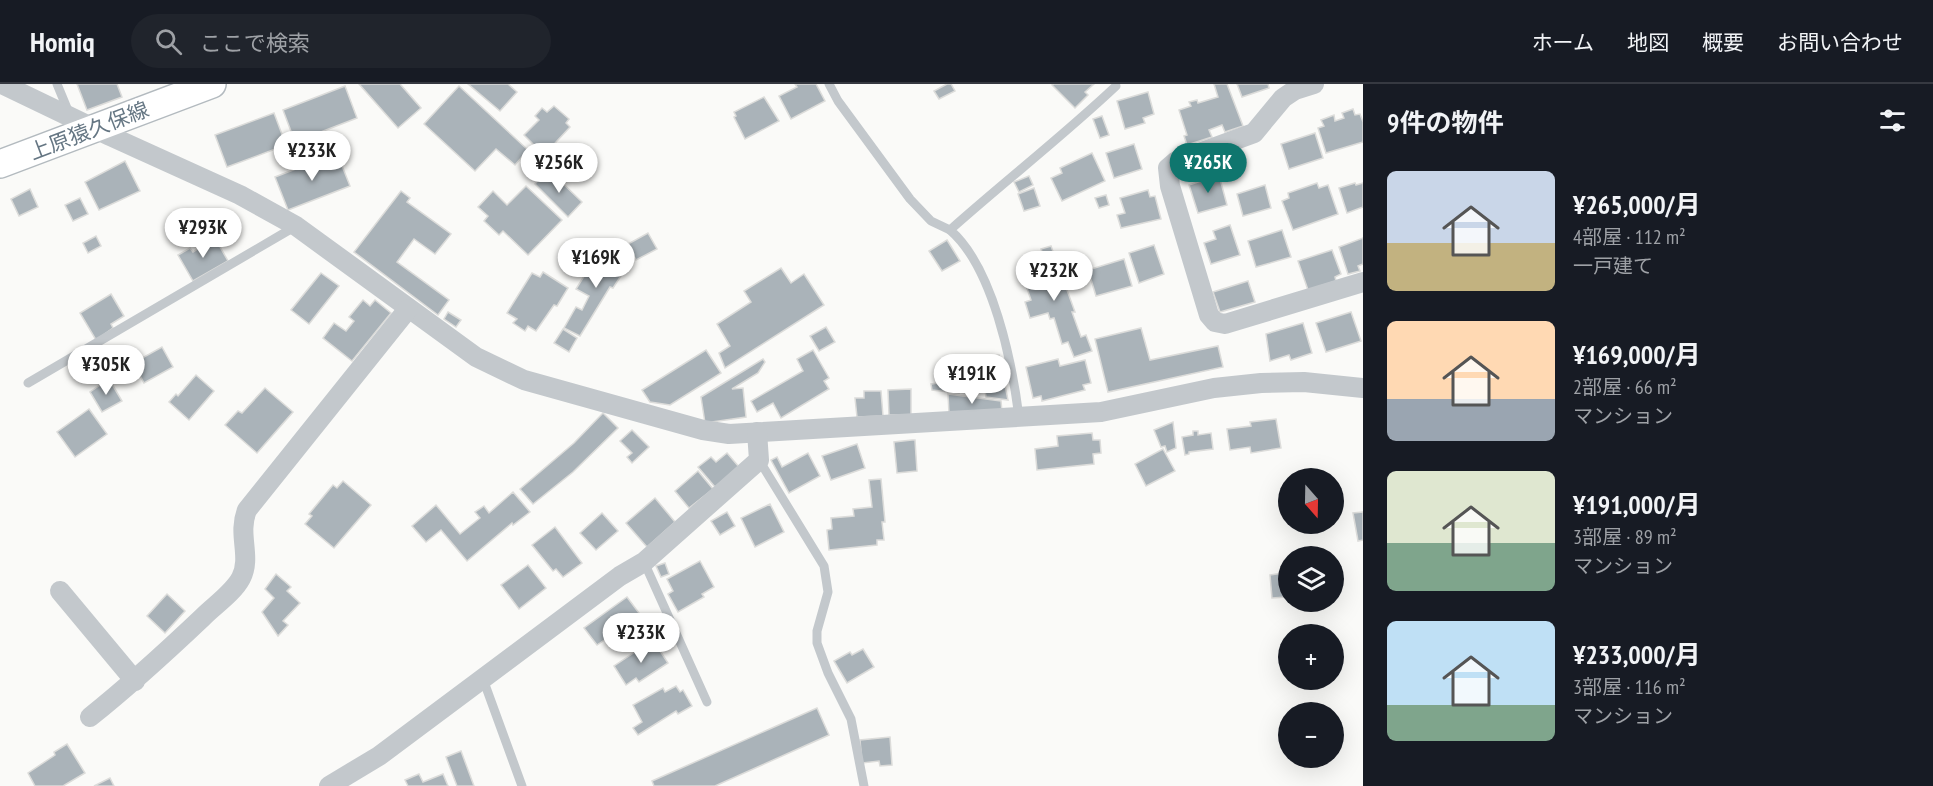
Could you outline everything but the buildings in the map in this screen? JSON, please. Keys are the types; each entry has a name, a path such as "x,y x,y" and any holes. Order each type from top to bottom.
{"main road":[{"name":"上原猿久保線","path":"0,164 83,123 212,84"}],"street":[{"path":"2,84 240,195 296,226 476,357 524,380 703,429 729,434 1101,412 1214,388 1261,383 1359,384"},
{"path":"1301,86 1283,98 1254,133 1183,157 1168,168 1170,186 1209,315 1215,322 1225,324 1363,282"},
{"path":"90,717 135,681 241,578 245,563 242,523 247,510 408,309"},
{"path":"329,786 379,756 620,576 644,562 759,460 757,432"},
{"path":"60,591 135,681"}],"lane":[{"path":"57,84 83,123"},
{"path":"829,84 838,101 910,199 931,221 950,230 963,241 973,255 989,292 1014,377 1019,417"},
{"path":"950,230 1011,176 1071,128 1116,86"},
{"path":"28,382 296,226"},
{"path":"759,460 824,566 828,592 817,631 817,643 828,673 851,719 864,786"},
{"path":"644,562 707,702"},
{"path":"483,679 522,786"}]}
